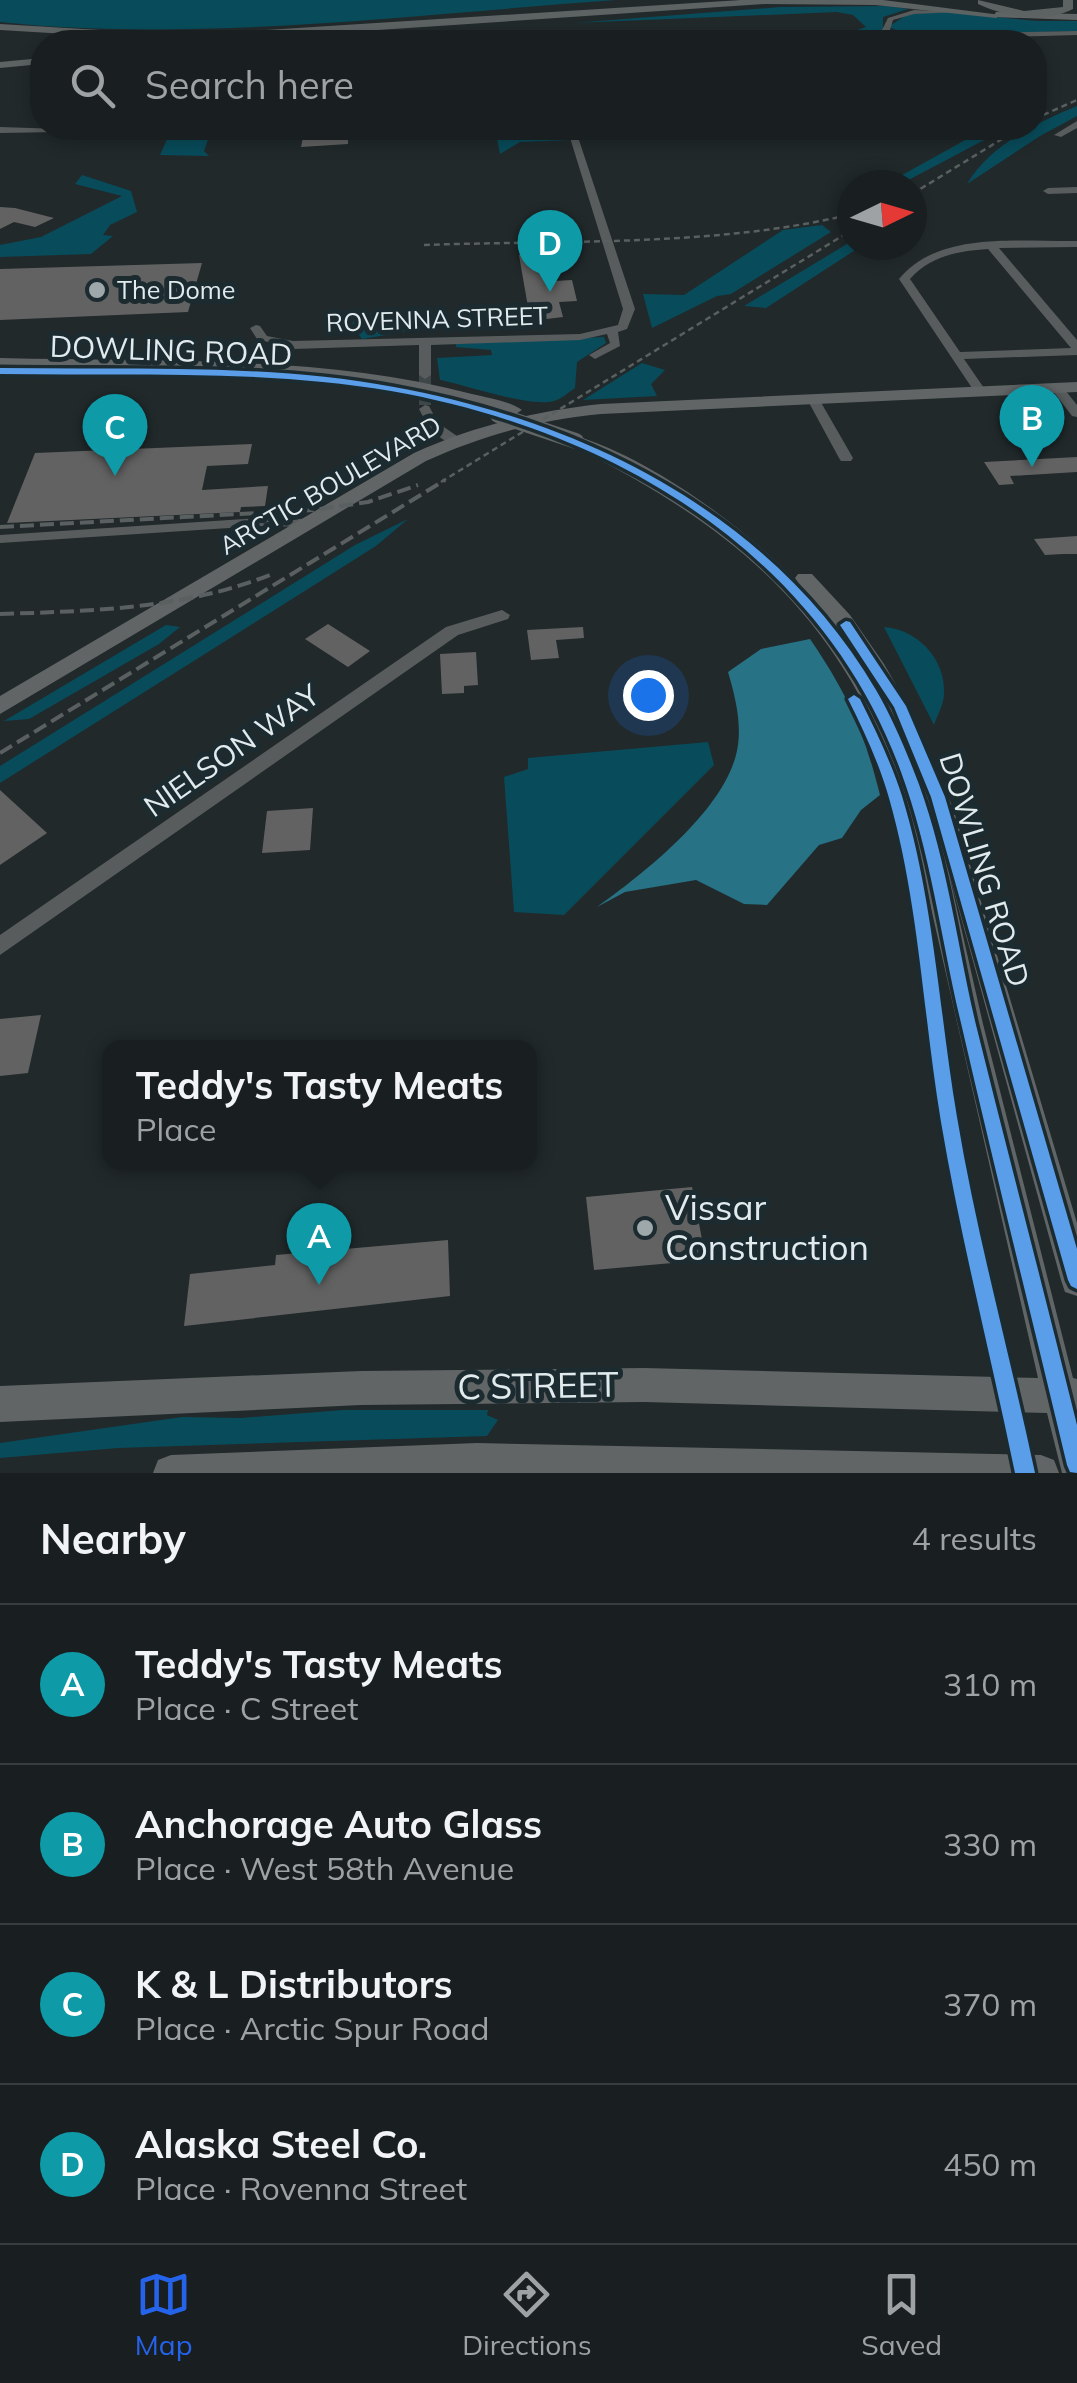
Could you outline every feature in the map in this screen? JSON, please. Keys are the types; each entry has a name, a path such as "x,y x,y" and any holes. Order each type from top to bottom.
{"highway":[{"path":"665,5 690,0"},
{"path":"665,5 698,0"},
{"path":"310,30 784,0"},
{"path":"980,0 1007,11 1044,14 1068,9 1073,1"},
{"path":"665,5 862,1 996,15"},
{"path":"0,27 43,30"},
{"path":"257,30 335,28"},
{"path":"299,30 335,28"},
{"path":"317,30 335,28"},
{"path":"0,56 30,53"},
{"path":"0,65 30,62"}],"main road":[{"path":"996,15 1077,18"},
{"name":"DOWLING ROAD","path":"0,363 312,372 430,389 582,438 681,480 764,540 836,612 891,689 915,737 958,860 1077,1280"},
{"name":"DOWLING ROAD","path":"0,372 343,382 506,412"},
{"name":"ARCTIC BOULEVARD","path":"0,706 455,441 528,419 564,412 1077,387"},
{"name":"DOWLING ROAD","path":"582,438 687,497 775,568 832,634 884,718 921,815 1068,1396 1077,1465"},
{"name":"C STREET","path":"0,1404 361,1388 644,1385 1068,1396"},
{"path":"172,1473 477,1460 1041,1473"}],"street":[{"path":"890,30 885,23 907,13 996,15"},
{"path":"1047,33 1077,32"},
{"path":"1058,136 1077,124"},
{"path":"0,130 30,129"},
{"path":"576,140 629,309 618,329 616,344 596,355"},
{"path":"1048,191 1077,190"},
{"path":"980,392 904,278 911,266 956,249 1077,244"},
{"path":"992,248 1077,349"},
{"name":"ROVENNA STREET","path":"256,328 263,338 294,345 580,337 618,329"},
{"path":"425,343 425,376"},
{"path":"956,356 1077,349"},
{"path":"1056,388 1077,413"},
{"path":"813,399 846,458"},
{"path":"425,410 433,425 455,441"},
{"path":"0,539 309,523"},
{"path":"227,526 260,532 269,547"},
{"name":"NIELSON WAY","path":"0,946 452,631 502,615"}],"shaded area":[{"path":"0,0 616,0 308,24 152,29 0,22"},
{"path":"781,7 908,9 883,17 883,30 857,30 866,27 853,15 837,12 573,23"},
{"path":"945,12 1077,21 1077,31 888,27 908,14"},
{"path":"1077,106 1077,116 1047,132 1047,120"},
{"path":"167,140 208,140 204,151 209,156 160,155"},
{"path":"497,140 572,140 520,142 500,154"},
{"path":"965,140 984,140 927,170 911,170"},
{"path":"1012,140 1034,140 967,184 988,158"},
{"path":"82,175 131,191 137,212 110,225 103,235 113,236 91,254 0,257 0,245 41,237 122,196 75,184"},
{"path":"822,225 831,232 731,294 717,296 652,328 643,294 684,295 783,230"},
{"path":"837,250 840,260 766,308 744,306"},
{"path":"356,312 409,317 404,332 362,339 352,325"},
{"path":"604,337 606,343 577,362 575,388 554,401 515,399 440,380 437,358 492,355 491,350 456,344"},
{"path":"642,363 665,370 651,384 657,396 583,400"},
{"path":"408,519 376,546 0,783 0,766 355,545"},
{"path":"166,625 180,627 159,644 29,719 4,721"},
{"path":"884,627 918,640 940,669 944,694 934,725"},
{"path":"810,639 853,713 880,795 861,810 842,838 819,845 767,905 744,904 696,880 625,892 597,907 678,840 698,820 728,777 736,755 739,724 728,672 761,649"},
{"path":"708,742 714,765 564,915 514,912 504,777 528,769 528,758"},
{"path":"343,1410 488,1410 487,1415 498,1420 487,1436 118,1448 0,1458 0,1443 182,1417 240,1418"}],"building":[{"path":"302,140 348,140 348,144 301,147"},
{"path":"0,207 54,218 35,227 14,222 0,229"},
{"path":"549,254 555,281 572,280 577,301 559,302 563,317 498,325 497,314 529,313 519,255"},
{"name":"The Dome","path":"202,263 188,312 0,320 0,269"},
{"path":"252,444 248,464 207,466 202,490 268,486 265,506 241,507 240,512 7,523 35,453"},
{"path":"1077,457 1077,472 1010,476 1014,484 999,485 984,462"},
{"path":"1077,536 1077,554 1045,555 1034,539"},
{"path":"328,624 370,651 348,667 305,639"},
{"path":"583,627 584,638 556,640 559,658 531,660 527,630"},
{"path":"476,652 478,685 464,686 464,693 442,694 440,654"},
{"path":"0,790 47,833 0,865"},
{"path":"313,808 310,850 262,853 267,811"},
{"path":"41,1015 28,1073 0,1076 0,1019"},
{"name":"Vissar Construction","path":"692,1187 706,1260 594,1270 586,1197"},
{"path":"448,1240 450,1296 184,1326 190,1274 275,1265 276,1255"}],"tunnel":[{"path":"425,375 425,409"}],"railway":[{"path":"1047,113 1077,100"},
{"path":"927,185 1000,140"},
{"path":"424,245 694,237 837,217"},
{"path":"441,482 837,239"},
{"path":"0,753 445,480"},
{"path":"0,527 313,510 368,502 418,485"},
{"path":"0,614 171,601 270,575"}],"cycle path":[{"path":"0,371 296,377 393,389 475,407 555,433 631,468 703,511 768,563 825,623 872,692 907,770 934,864 968,1022 1077,1465"},
{"path":"846,625 900,706 938,797 1077,1280"},
{"path":"854,699 877,745 909,848 957,1163 1025,1473"}],"place":[{"name":"The Dome","path":"97,290"},
{"name":"Alaska Steel Co.","path":"550,292"},
{"name":"Anchorage Auto Glass","path":"1032,467"},
{"name":"K & L Distributors","path":"115,476"},
{"name":"Vissar Construction","path":"645,1228"},
{"name":"Teddy's Tasty Meats","path":"319,1285"}]}
